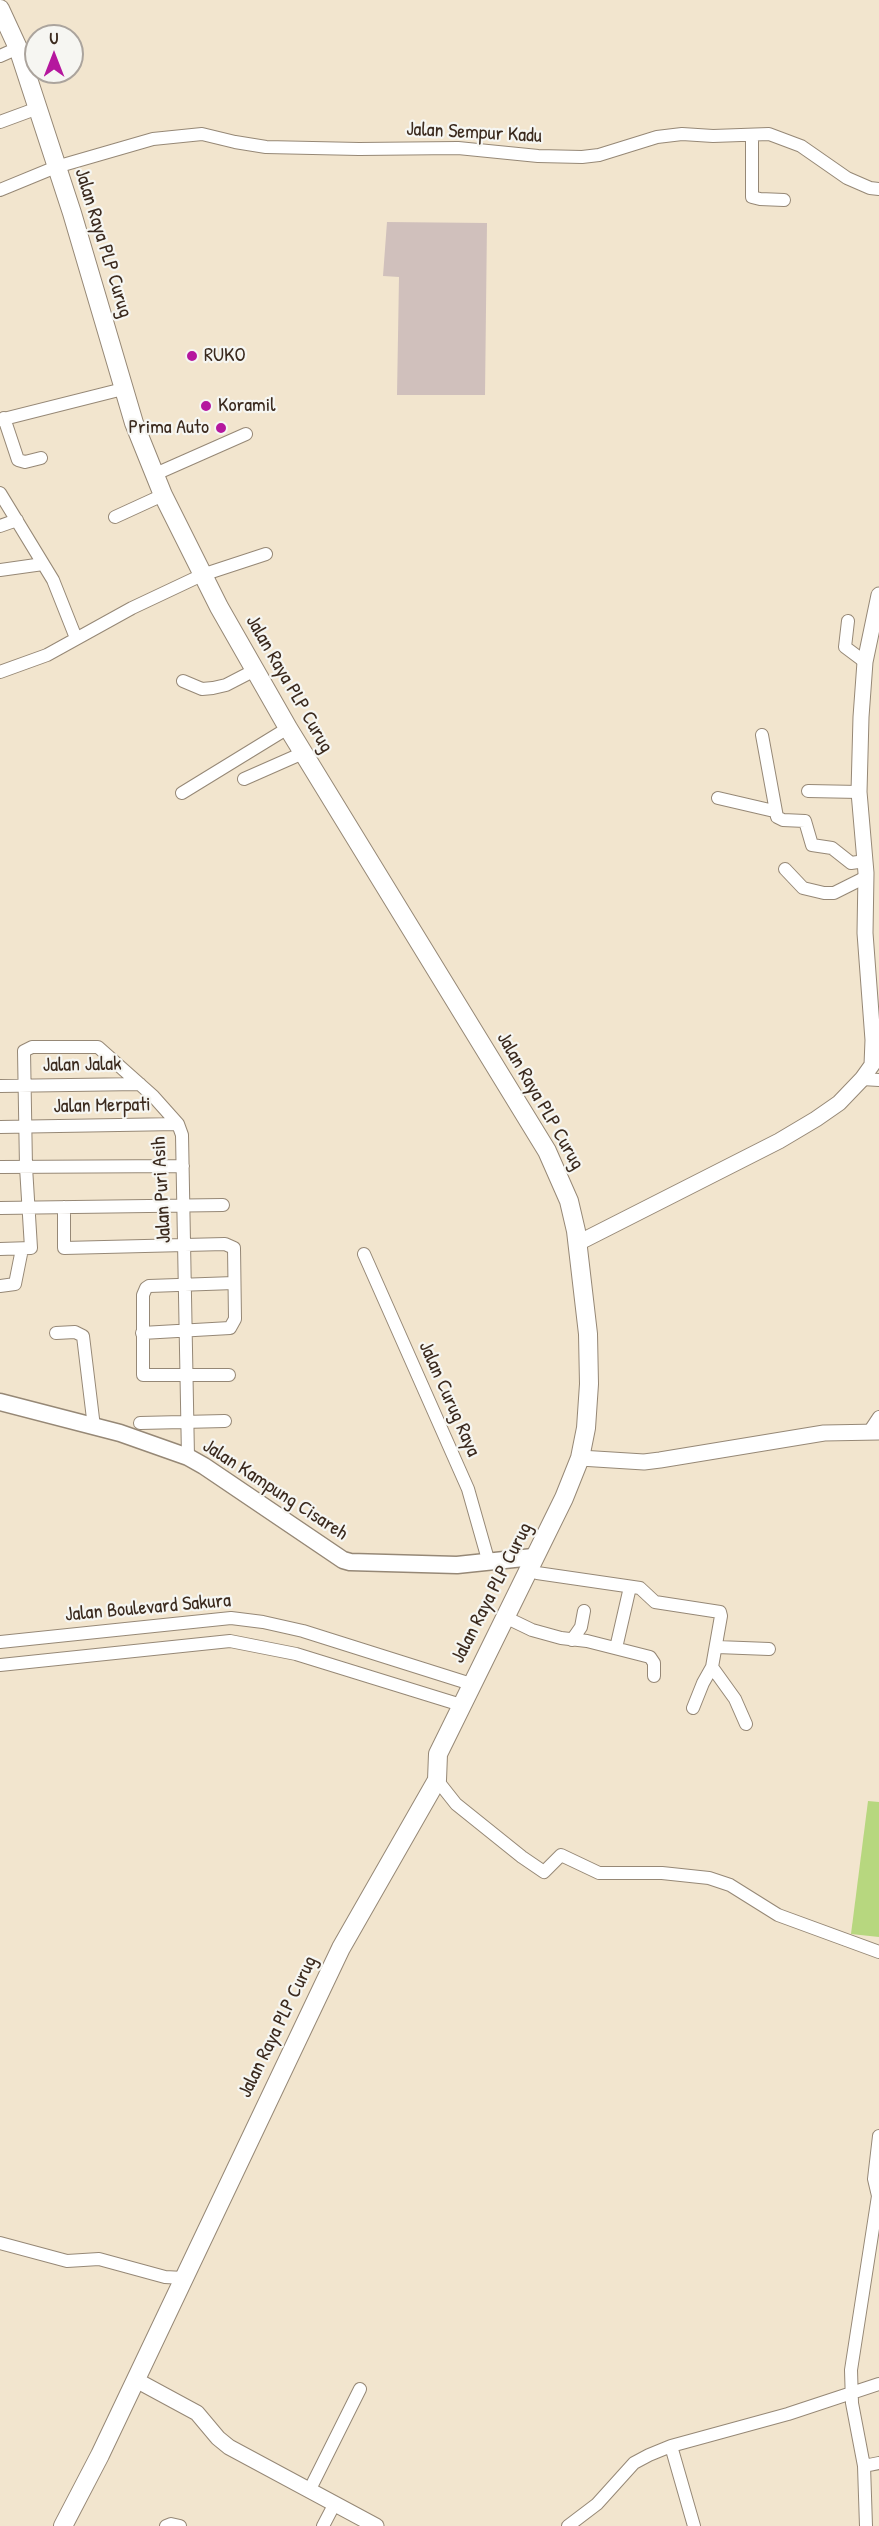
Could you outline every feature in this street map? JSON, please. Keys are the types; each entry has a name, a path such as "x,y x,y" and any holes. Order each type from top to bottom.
{"main road":[{"name":"Jalan Raya PLP Curug","path":"0,9 18,48 72,213 123,389 142,445 163,495 202,575 288,728 547,1151 569,1201 579,1243 589,1364 588,1407 580,1458 564,1498 438,1754 437,1780 341,1948 240,2157 69,2524"},
{"name":"Jalan Kampung Cisareh","path":"0,1402 129,1436 188,1457 343,1560 367,1564 457,1565 531,1562"}],"street":[{"path":"0,56 18,48"},
{"path":"0,122 38,108"},
{"name":"Jalan Sempur Kadu","path":"0,190 56,167 153,139 186,134 202,134 266,147 458,148 538,156 582,157 599,155 657,137 682,134 769,134 789,140 847,178 870,188 879,189"},
{"path":"752,135 752,197 760,200 784,200"},
{"path":"41,458 25,462 18,460 2,419 123,389"},
{"path":"154,472 160,472 246,434"},
{"path":"0,494 53,580 76,638"},
{"path":"116,517 163,495"},
{"path":"0,526 17,520"},
{"path":"0,672 47,655 132,608 202,575 266,554"},
{"path":"0,570 43,564"},
{"path":"579,1243 779,1141 827,1112 862,1079 872,1065 873,952 859,792 865,662 879,595"},
{"path":"848,621 845,647 865,662"},
{"path":"183,681 202,689 213,688 226,685 255,670"},
{"path":"182,793 288,728"},
{"path":"762,735 774,811 779,819 805,821 812,845 834,849 851,863 865,861"},
{"path":"244,779 303,753"},
{"path":"808,791 859,792"},
{"path":"718,798 774,811"},
{"path":"785,869 803,888 824,893 834,893 866,877"},
{"name":"Jalan Puri Asih","path":"0,1286 15,1284 26,1249 28,1208 24,1051 94,1045 140,1084 178,1124 182,1135 188,1457"},
{"path":"862,1079 879,1080"},
{"name":"Jalan Jalak","path":"0,1086 140,1084"},
{"name":"Jalan Merpati","path":"0,1127 178,1124"},
{"path":"0,1167 183,1166"},
{"path":"0,1208 223,1205"},
{"path":"64,1207 64,1248 230,1245 234,1248 234,1324 230,1328 142,1333"},
{"path":"0,1249 26,1249"},
{"name":"Jalan Curug Raya","path":"364,1254 468,1489 489,1563"},
{"path":"229,1376 142,1376 143,1301 146,1288 155,1285 234,1283"},
{"path":"56,1333 75,1332 83,1336 94,1427"},
{"path":"580,1458 652,1461 824,1433 874,1432 879,1417"},
{"path":"140,1423 225,1420"},
{"path":"531,1562 537,1573 640,1588 655,1602 720,1612 717,1647 712,1667 693,1708"},
{"path":"616,1648 630,1587"},
{"path":"572,1640 581,1627 584,1611"},
{"path":"505,1617 532,1630 616,1648 650,1658 654,1663 654,1676"},
{"name":"Jalan Boulevard Sakura","path":"0,1642 231,1618 263,1622 303,1632 471,1684"},
{"path":"56,1636 58,1659"},
{"name":"Jalan Boulevard Sakura","path":"0,1665 230,1641 296,1654 461,1705"},
{"path":"717,1647 769,1649"},
{"path":"712,1667 735,1699 746,1724"},
{"path":"437,1780 456,1804 544,1872 561,1855 599,1873 662,1873 709,1878 730,1885 778,1915 879,1952"},
{"path":"866,2526 864,2466 851,2392 855,2334 876,2239 878,2196 874,2179 879,2136"},
{"path":"0,2243 67,2261 99,2259 165,2277 183,2278"},
{"path":"136,2380 197,2413 218,2438 229,2447 376,2526"},
{"path":"568,2526 597,2504 634,2463 670,2446 788,2414 879,2384"},
{"path":"309,2491 360,2389"},
{"path":"670,2446 694,2526"},
{"path":"864,2466 879,2463"},
{"path":"323,2526 334,2505"},
{"path":"166,2526 171,2524 180,2526"}],"shaded area":[{"path":"387,222 487,223 485,395 397,395 399,277 383,276"}],"green space":[{"path":"868,1801 879,1802 879,1937 851,1934"}],"place":[{"name":"RUKO","path":"192,356"},
{"name":"Koramil","path":"206,406"},
{"name":"Prima Auto","path":"221,428"}]}
